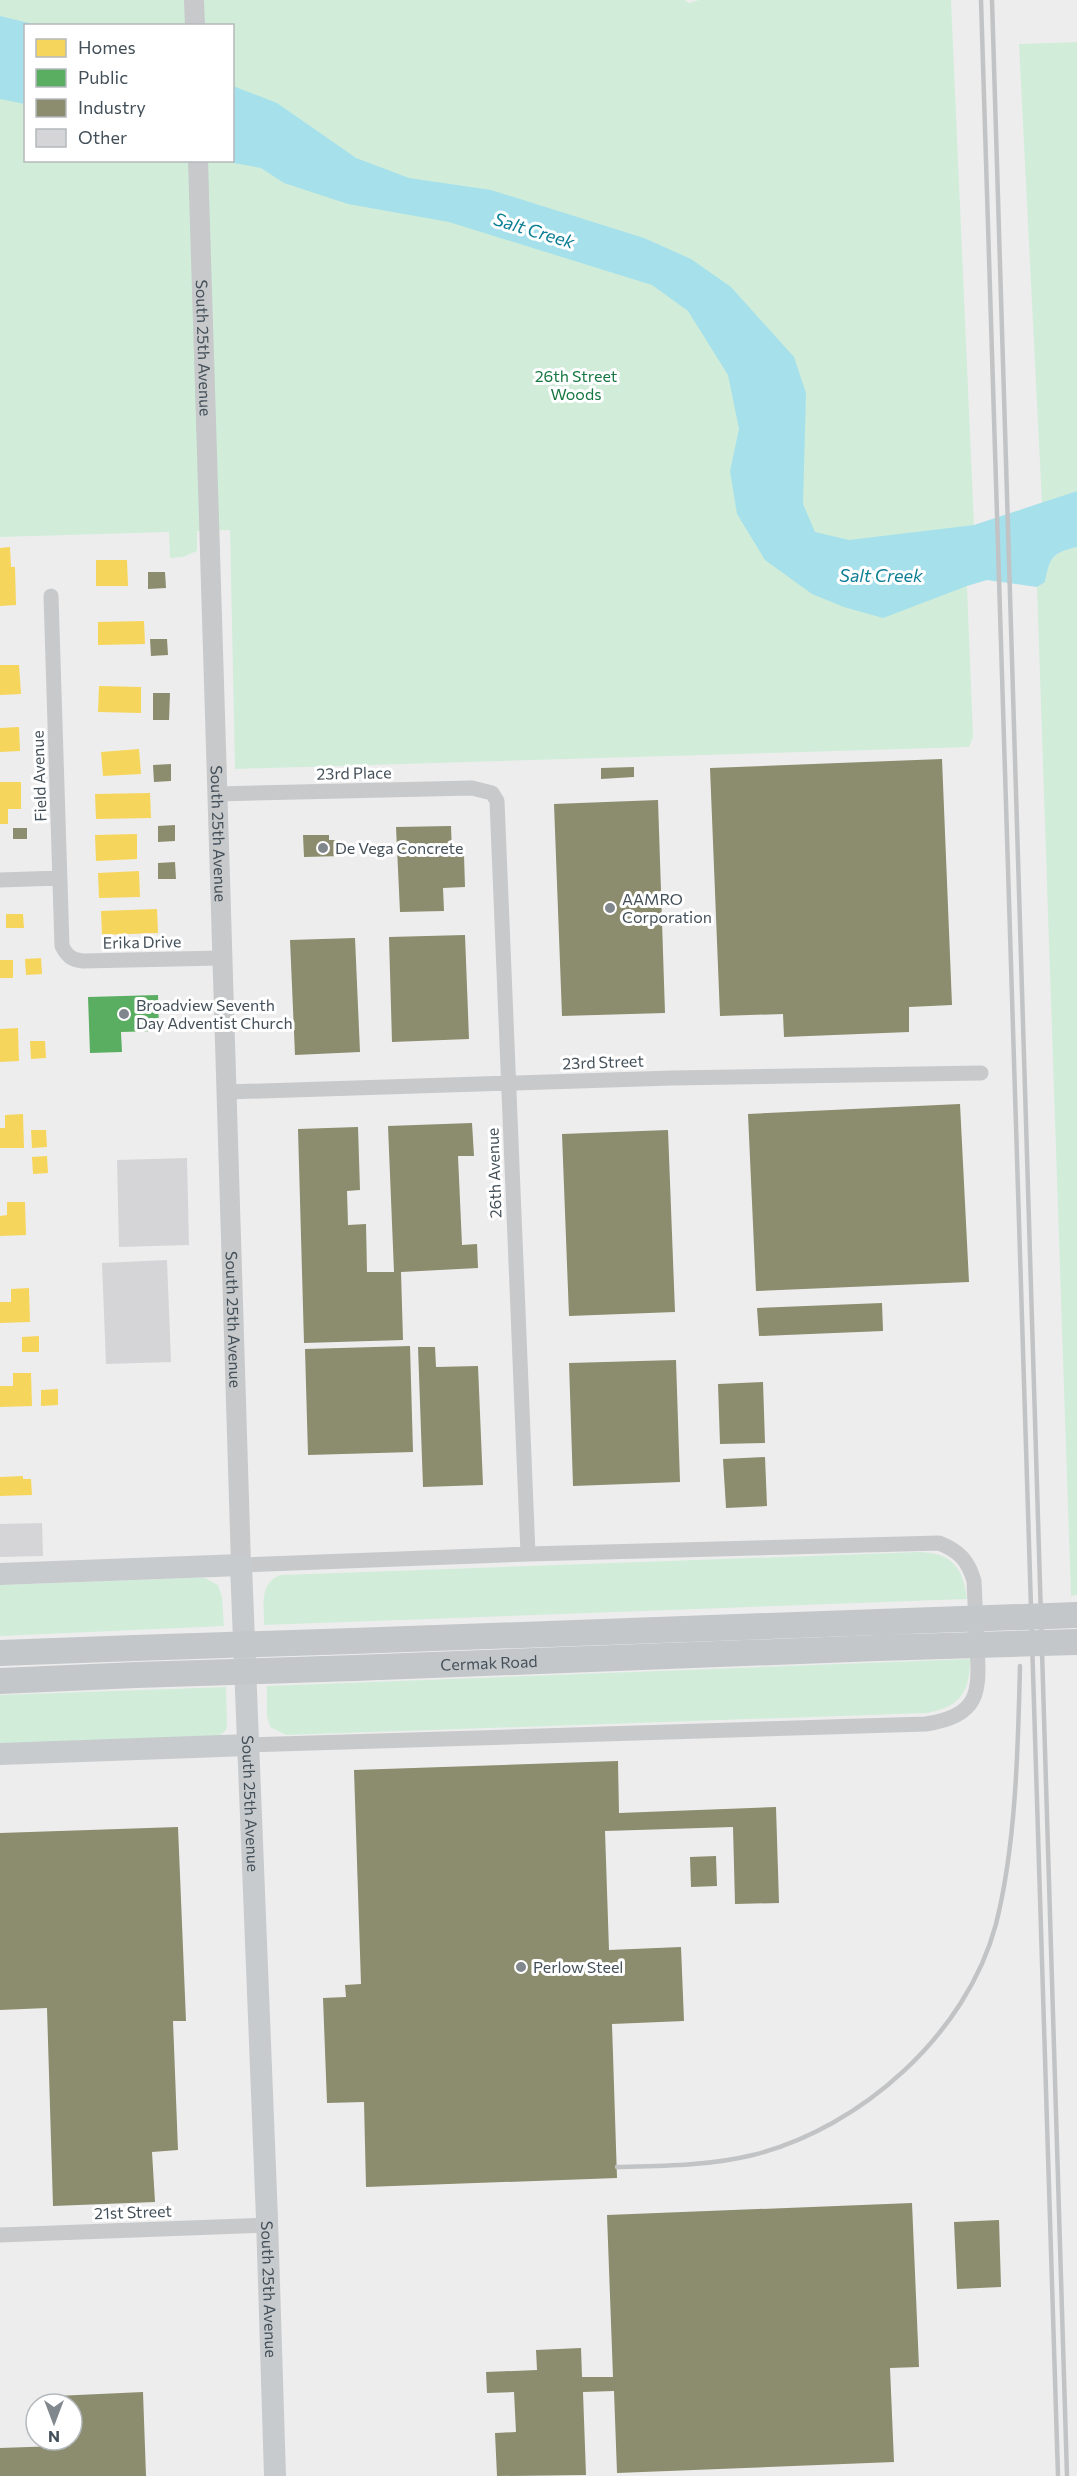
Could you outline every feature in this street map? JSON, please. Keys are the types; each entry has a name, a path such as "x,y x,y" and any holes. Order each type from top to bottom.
{"main road":[{"path":"0,1574 241,1565"},
{"name":"South 25th Avenue","path":"241,1565 275,2476"},
{"name":"Cermak Road","path":"0,1653 1077,1615"},
{"name":"Cermak Road","path":"0,1680 1077,1642"},
{"path":"0,1754 249,1745"}],"street":[{"name":"South 25th Avenue","path":"198,162 241,1565"},
{"name":"Field Avenue","path":"51,596 62,946 66,954"},
{"name":"23rd Place","path":"216,794 472,788 492,793"},
{"name":"26th Avenue","path":"492,793 498,813 528,1554"},
{"path":"0,880 60,878"},
{"name":"Erika Drive","path":"66,954 74,960 83,961 221,958"},
{"name":"23rd Street","path":"227,1092 672,1078 981,1073"},
{"path":"241,1565 528,1554 939,1543 961,1554 969,1565 974,1581 979,1683 971,1702 955,1717 926,1724 249,1745"},
{"name":"21st Street","path":"0,2235 267,2225"}],"green space":[{"name":"26th Street Woods","path":"0,0 685,0 689,3 699,0 951,0 974,525 961,527 963,587 967,586 973,737 969,747 235,769 230,530 197,531 197,551 183,557 170,558 169,532 0,537"},
{"path":"1077,42 1077,491 1042,503 1019,44"},
{"path":"1077,547 1077,1595 1071,1596 1037,587 1045,582 1051,562 1057,554"},
{"path":"919,1552 940,1555 954,1564 962,1578 967,1599 264,1625 266,1589 274,1578 281,1575"},
{"path":"205,1578 218,1585 222,1597 224,1626 0,1636 0,1585"},
{"path":"970,1659 968,1681 961,1696 948,1707 927,1713 286,1735 270,1727 267,1716 267,1686"},
{"path":"226,1687 227,1725 226,1730 218,1737 0,1746 0,1695"}],"water":[{"path":"0,16 33,24 24,24 24,104 0,99"},
{"name":"Salt Creek","path":"234,86 277,103 356,158 409,178 491,190 644,238 691,259 731,287 794,357 806,393 803,504 815,532 849,540 974,525 1077,491 1077,547 1062,551 1054,557 1045,582 1037,587 987,580 883,618 844,607 812,594 765,560 737,514 730,471 739,429 728,375 688,311 652,285 449,222 348,204 284,183 261,168 228,162 234,162"}],"building: Homes":[{"path":"10,547 11,567 15,567 16,605 0,606 0,548"},
{"path":"96,560 127,560 128,586 96,586"},
{"path":"144,621 145,644 98,645 98,622"},
{"path":"0,665 19,665 21,694 0,695"},
{"path":"99,686 141,687 141,713 98,712"},
{"path":"19,727 20,751 0,752 0,728"},
{"path":"139,749 141,774 103,776 101,752"},
{"path":"0,782 21,782 21,809 8,809 8,824 0,824"},
{"path":"150,793 151,818 96,819 95,794"},
{"path":"137,834 137,859 96,861 95,835"},
{"path":"139,871 140,897 99,898 98,873"},
{"path":"157,909 158,933 102,935 101,911"},
{"path":"6,914 23,914 24,928 6,928"},
{"path":"41,958 42,974 26,975 25,959"},
{"path":"0,960 13,960 13,978 0,978"},
{"path":"18,1028 19,1061 0,1062 0,1029"},
{"path":"30,1041 45,1041 46,1058 31,1059"},
{"path":"23,1114 24,1148 0,1148 0,1128 5,1128 5,1115"},
{"path":"31,1130 46,1130 47,1147 32,1148"},
{"path":"47,1156 48,1173 33,1174 32,1157"},
{"path":"7,1202 25,1202 26,1235 0,1236 0,1216 7,1215"},
{"path":"29,1288 30,1322 0,1323 0,1302 11,1302 11,1289"},
{"path":"39,1336 39,1352 22,1352 22,1337"},
{"path":"13,1373 31,1373 32,1406 0,1407 0,1386 13,1386"},
{"path":"58,1389 58,1405 41,1406 41,1390"},
{"path":"23,1476 23,1479 31,1479 32,1495 0,1496 0,1477"}],"building: Public":[{"name":"Broadview Seventh Day Adventist Church","path":"158,995 159,1031 121,1032 122,1052 90,1053 88,997"}],"building: Industry":[{"path":"148,572 165,572 166,588 148,589"},
{"path":"150,639 167,639 168,655 151,656"},
{"path":"153,693 170,693 169,720 153,720"},
{"path":"942,759 952,1005 909,1007 909,1032 784,1037 783,1014 720,1016 710,768"},
{"path":"171,764 171,781 154,782 153,765"},
{"path":"634,767 634,777 601,779 601,768"},
{"name":"AAMRO Corporation","path":"658,800 665,1013 562,1016 554,804"},
{"path":"175,825 175,841 158,842 158,826"},
{"path":"451,826 452,855 464,855 465,887 443,888 444,911 400,912 396,827"},
{"path":"13,828 27,828 27,839 13,839"},
{"name":"De Vega Concrete","path":"303,835 329,835 329,840 342,840 342,856 304,857"},
{"path":"175,862 176,879 158,879 158,863"},
{"path":"465,935 469,1039 392,1042 389,937"},
{"path":"355,938 360,1052 295,1055 290,940"},
{"path":"960,1104 969,1282 756,1291 748,1114"},
{"path":"472,1123 474,1156 458,1156 462,1245 477,1244 478,1268 401,1272 403,1340 304,1343 298,1129 358,1127 360,1190 347,1191 348,1225 366,1224 367,1272 394,1272 388,1126"},
{"path":"668,1130 675,1312 569,1316 562,1134"},
{"path":"882,1303 883,1331 759,1336 757,1308"},
{"path":"410,1346 413,1452 308,1455 305,1349"},
{"path":"418,1347 435,1347 436,1367 478,1366 483,1485 423,1487"},
{"path":"676,1360 680,1482 573,1486 569,1363"},
{"path":"763,1382 765,1443 720,1444 718,1384"},
{"path":"765,1457 767,1506 726,1508 723,1459"},
{"name":"Perlow Steel","path":"618,1761 619,1813 776,1807 779,1903 735,1904 733,1827 605,1831 609,1950 681,1947 684,2021 612,2024 617,2178 366,2187 364,2102 327,2103 323,1998 346,1997 345,1985 361,1984 354,1770"},
{"path":"178,1827 186,2021 173,2021 178,2150 152,2152 155,2202 53,2206 47,2008 0,2010 0,1833"},
{"path":"716,1856 717,1886 691,1887 690,1857"},
{"path":"912,2203 919,2367 890,2368 894,2462 617,2473 614,2391 583,2392 586,2475 497,2476 495,2433 516,2432 514,2392 487,2393 486,2372 537,2370 536,2350 581,2348 582,2377 613,2377 607,2215"},
{"path":"999,2220 1001,2287 957,2289 954,2222"},
{"path":"143,2392 146,2476 0,2476 0,2448 24,2447 24,2452 84,2452 84,2395"}],"building: Other":[{"path":"187,1158 189,1245 119,1247 117,1160"},
{"path":"167,1260 171,1362 106,1364 102,1263"},
{"path":"42,1523 43,1556 0,1557 0,1524"}],"railway":[{"path":"981,0 1058,2476"},
{"path":"992,0 1067,2476"},
{"path":"617,2167 685,2165 719,2161 753,2155 793,2142 832,2123 870,2099 904,2071 935,2038 961,2003 982,1964 996,1924 1003,1894 1012,1829 1017,1763 1020,1666"}],"place":[{"name":"De Vega Concrete","path":"323,848"},
{"name":"AAMRO Corporation","path":"610,908"},
{"name":"Broadview Seventh Day Adventist Church","path":"124,1014"},
{"name":"Perlow Steel","path":"521,1967"}]}
